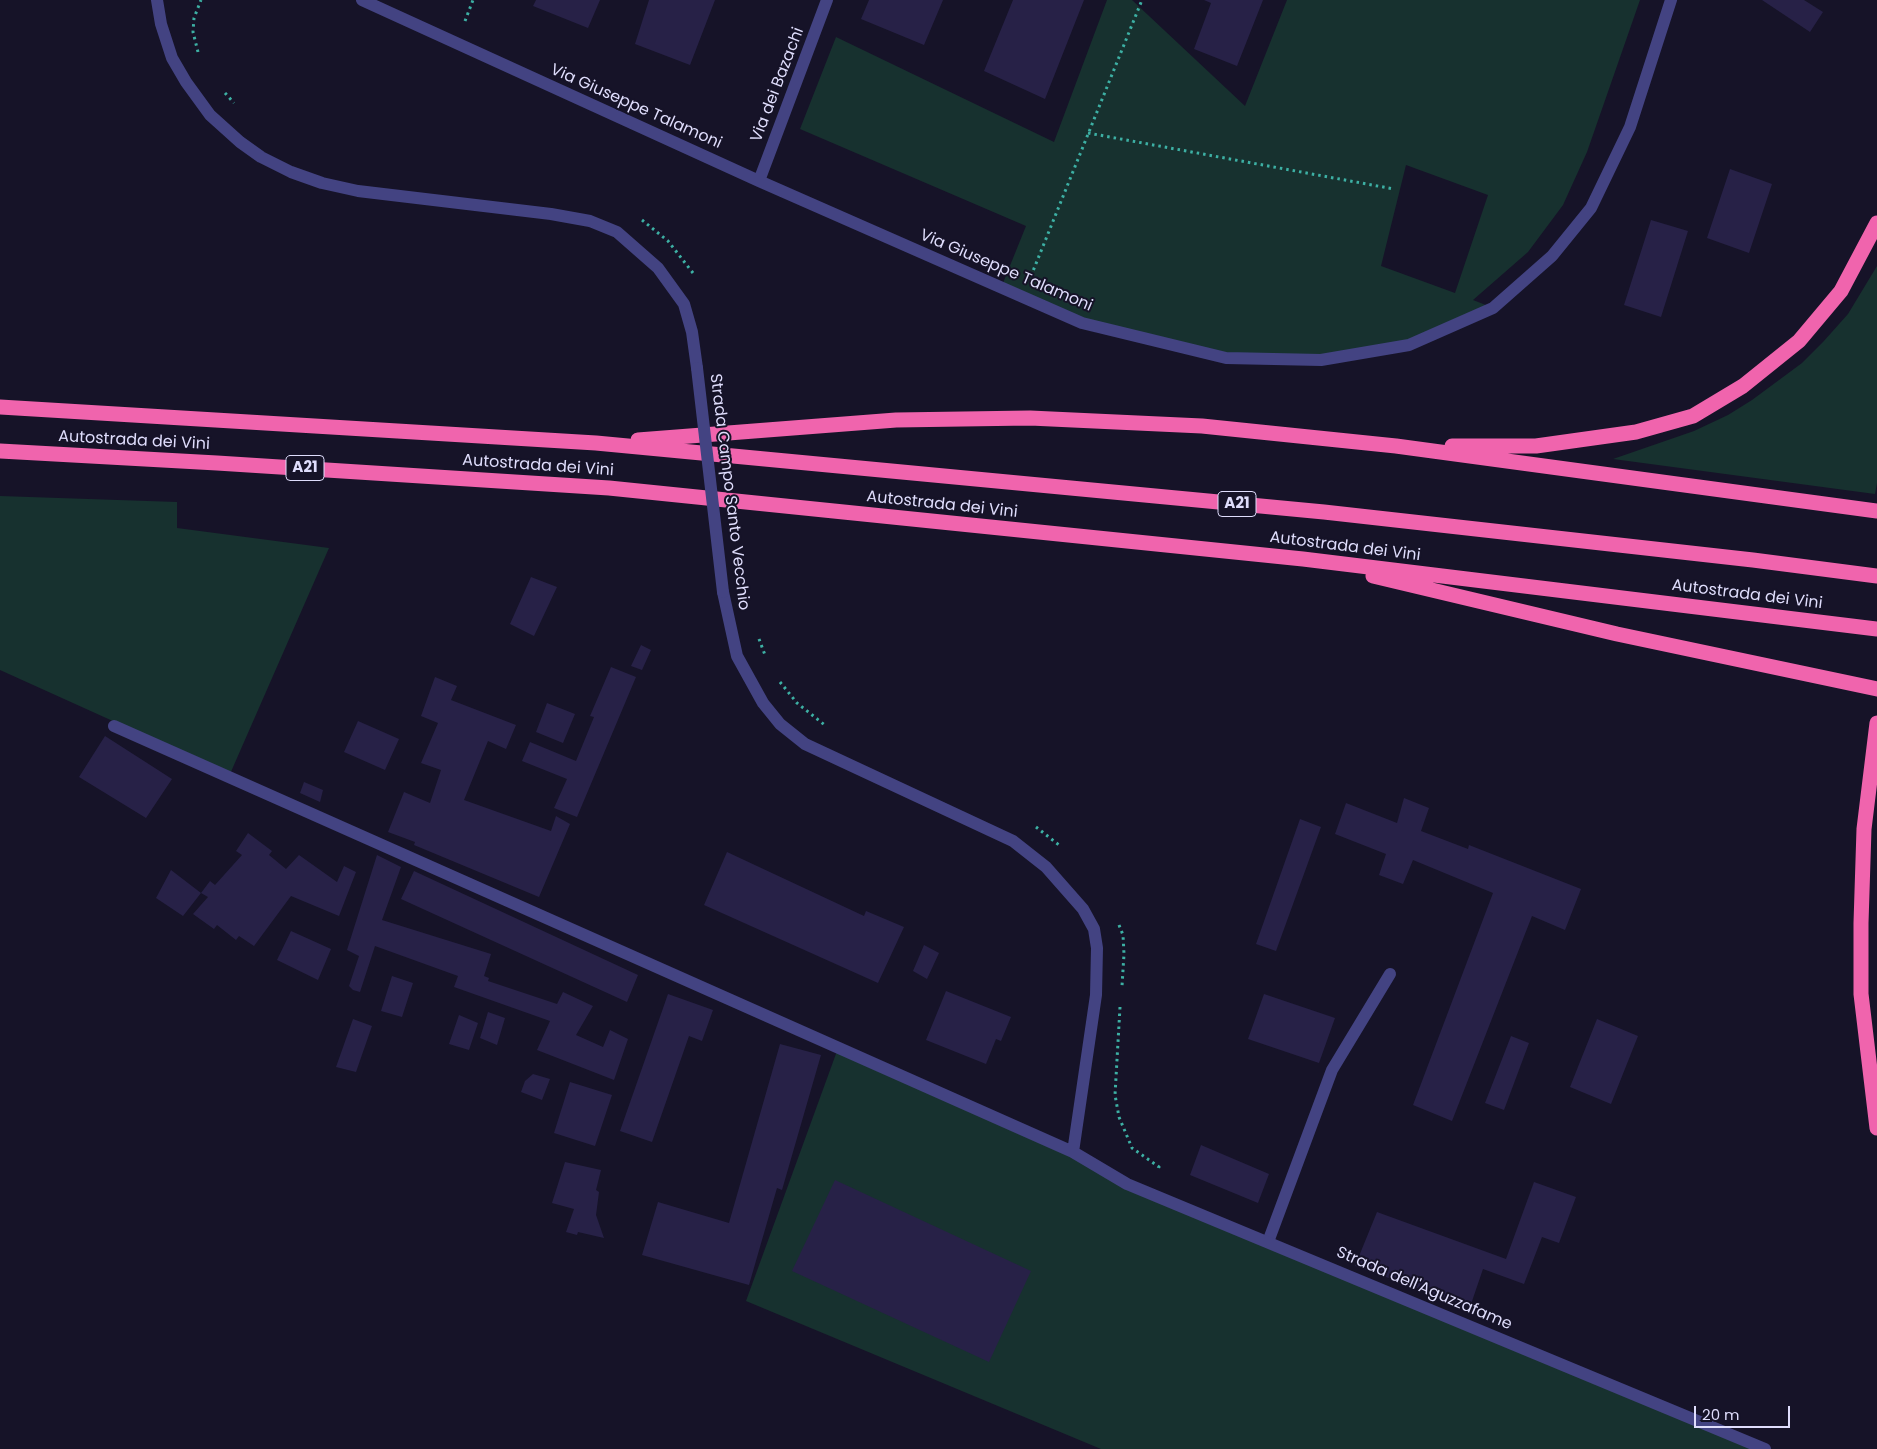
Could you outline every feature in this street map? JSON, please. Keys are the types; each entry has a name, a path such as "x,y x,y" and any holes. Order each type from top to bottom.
{"highway":[{"path":"1396,446 1536,446 1636,432 1693,416 1744,386 1799,341 1841,292 1877,223"},
{"name":"Autostrada dei Vini","path":"0,407 596,443 1324,512 1753,560 1877,576"},
{"path":"596,443 896,420 1030,418 1202,426 1396,446 1877,511"},
{"name":"Autostrada dei Vini","path":"0,451 217,462 609,488 1303,559 1877,630"},
{"path":"1303,559 1616,634 1877,689"},
{"path":"1877,723 1864,829 1861,932 1861,994 1877,1128"}],"street":[{"name":"Strada Campo Santo Vecchio","path":"157,0 161,24 172,58 186,82 210,115 254,152 291,172 322,183 358,191 550,214 590,221 617,232 658,268 684,304 692,332 723,592 736,656 758,695 780,724 805,744 1013,841 1046,866 1083,909 1094,929 1097,948 1096,995 1073,1152"},
{"name":"Via Giuseppe Talamoni","path":"362,0 759,181 1082,323 1226,358 1321,360 1409,346 1493,308 1552,256 1591,208 1630,127 1671,0"},
{"name":"Via dei Bazachi","path":"759,181 827,0"},
{"name":"Strada dell'Aguzzafame","path":"114,726 1073,1152 1127,1184 1765,1449"},
{"path":"1268,1242 1332,1070 1390,974"}],"path":[{"path":"1022,297 1142,0"},
{"path":"1088,133 1394,189"},
{"path":"758,637 768,662"},
{"path":"776,675 797,703 828,728"},
{"path":"1028,822 1061,847"},
{"path":"1116,918 1123,935 1124,954 1121,994"},
{"path":"1120,1004 1115,1095 1118,1117 1132,1148 1158,1167 1148,1192"}],"green space":[{"path":"1107,0 1132,0 1245,106 1287,0 1640,0 1587,152 1563,205 1528,252 1473,300 1496,309 1415,341 1322,359 1226,357 1085,323 1001,288 1026,226 800,129 836,37 1054,142","holes":["1406,165 1488,195 1455,293 1381,266"]},
{"path":"1877,266 1877,483 1875,494 1613,459 1694,431 1728,415 1752,400 1802,363 1823,342 1848,314"},
{"path":"0,496 177,502 177,528 329,548 230,774 0,670"},
{"path":"837,1051 1084,1160 1769,1449 1101,1449 746,1301"}],"building":[{"path":"536,0 600,0 588,28 533,6"},
{"path":"649,0 715,0 690,65 635,44"},
{"path":"869,0 943,0 924,45 861,19"},
{"path":"1013,0 1084,0 1045,99 984,71"},
{"path":"1204,0 1263,0 1237,66 1194,49 1211,3"},
{"path":"1762,0 1804,0 1823,12 1810,32"},
{"path":"1730,169 1772,184 1749,253 1707,238"},
{"path":"1651,220 1688,231 1661,317 1624,305"},
{"path":"531,577 557,587 534,636 510,624"},
{"path":"641,645 651,650 642,670 631,666"},
{"path":"611,667 636,677 577,817 554,808 567,779 522,761 530,742 576,761 594,717 590,716"},
{"path":"435,677 457,686 451,700 516,725 506,749 488,741 464,800 551,831 556,816 570,824 539,897 414,845 415,842 388,832 404,792 430,803 441,770 421,763 438,723 421,716"},
{"path":"547,703 575,714 563,743 536,732"},
{"path":"358,721 399,739 385,770 344,752"},
{"path":"105,736 172,779 146,818 79,777"},
{"path":"304,782 323,790 320,802 300,793"},
{"path":"1404,798 1429,808 1421,831 1468,849 1469,845 1581,889 1565,930 1532,916 1452,1121 1413,1105 1493,893 1413,860 1403,884 1379,875 1386,854 1335,834 1346,803 1397,823"},
{"path":"1300,819 1321,827 1276,951 1256,944"},
{"path":"248,833 272,851 269,855 286,869 299,855 337,882 344,866 356,872 339,916 291,896 254,946 239,936 236,940 217,925 214,929 193,914 208,897 201,893 210,881 215,885 242,855 236,851"},
{"path":"727,852 864,916 866,911 904,927 878,983 704,905"},
{"path":"377,855 401,867 382,920 491,954 484,976 489,978 488,981 557,1004 563,992 593,1006 576,1035 603,1047 610,1030 628,1039 614,1080 537,1050 550,1021 454,987 458,976 375,946 360,992 353,990 349,986 359,956 347,950"},
{"path":"171,870 201,893 183,916 156,898"},
{"path":"414,871 638,975 627,1002 401,899"},
{"path":"291,931 331,949 318,980 277,960"},
{"path":"924,945 939,953 927,979 913,971"},
{"path":"392,976 413,983 402,1017 381,1011"},
{"path":"946,991 1011,1017 1001,1041 996,1039 986,1064 926,1040"},
{"path":"668,994 713,1010 702,1041 689,1036 652,1142 620,1131"},
{"path":"1264,994 1335,1018 1319,1063 1248,1039"},
{"path":"488,1012 505,1018 497,1045 480,1038"},
{"path":"459,1015 478,1023 469,1050 449,1044"},
{"path":"353,1019 372,1026 356,1072 336,1067"},
{"path":"1597,1019 1638,1036 1611,1104 1570,1087"},
{"path":"1511,1036 1529,1043 1504,1110 1485,1103"},
{"path":"780,1044 821,1055 782,1190 777,1188 749,1285 642,1255 658,1202 729,1223"},
{"path":"533,1074 550,1079 542,1100 521,1092 525,1081"},
{"path":"570,1082 612,1095 595,1146 554,1133"},
{"path":"1201,1145 1269,1174 1258,1203 1190,1175"},
{"path":"565,1162 601,1170 596,1190 599,1192 596,1215 604,1238 578,1232 577,1235 566,1232 574,1209 552,1203"},
{"path":"835,1180 1031,1271 989,1362 792,1271"},
{"path":"1534,1182 1576,1197 1559,1243 1542,1237 1524,1284 1483,1269 1470,1307 1355,1266 1377,1212 1506,1259"}]}
